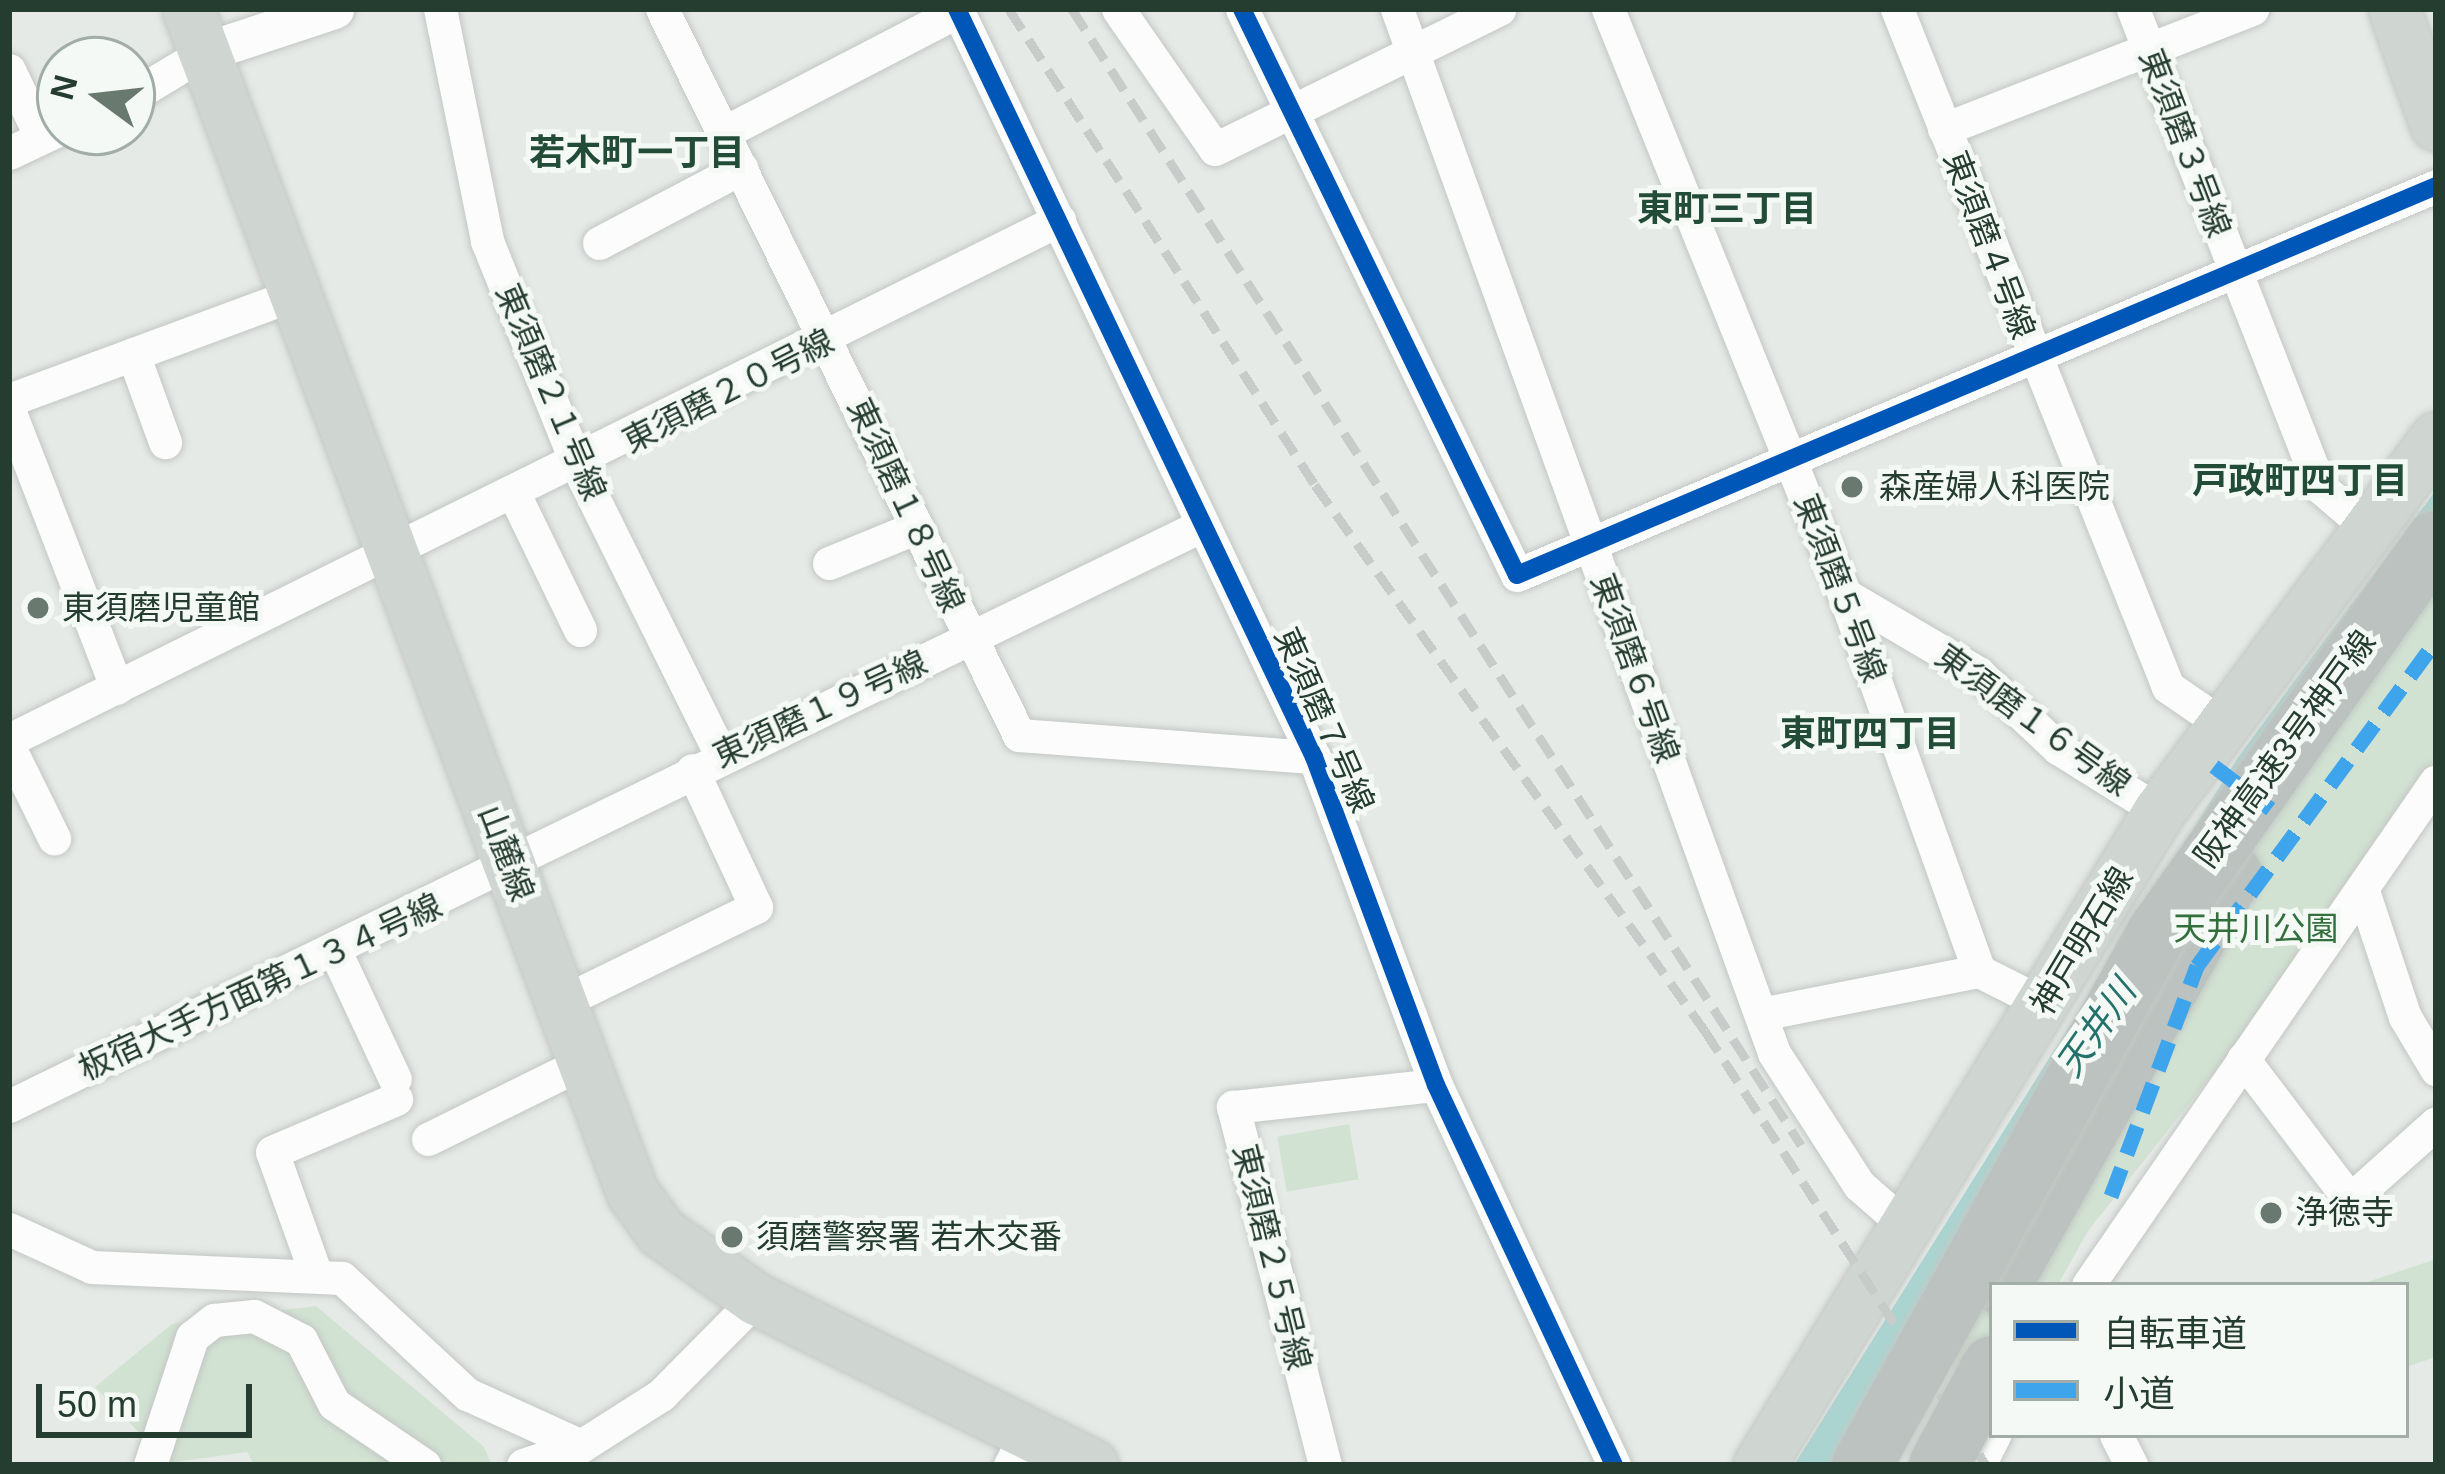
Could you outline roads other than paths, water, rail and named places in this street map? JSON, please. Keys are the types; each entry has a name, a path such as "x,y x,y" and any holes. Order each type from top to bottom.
{"highway":[{"name":"阪神高速3号神戸線","path":"1862,1465 2157,933 2436,541"},
{"name":"阪神高速3号神戸線","path":"2003,1282 2174,963 2436,579"},
{"path":"2036,1282 2174,963"},
{"path":"1904,1465 1989,1307"},
{"path":"1939,1465 1989,1372"},
{"path":"1850,1465 1906,1387"}],"main road":[{"path":"2394,9 2436,125"},
{"path":"2429,9 2436,29"},
{"name":"山麓線","path":"197,30 584,1062 651,1219 756,1299 1018,1449 1092,1465"},
{"name":"神戸明石線","path":"1759,1465 2159,811 2436,438"}],"street":[{"path":"156,72 197,30 334,9"},
{"name":"東須磨２１号線","path":"440,9 487,241 578,466 707,762 756,908 562,1002"},
{"name":"東須磨１８号線","path":"662,9 830,340 1019,735 1314,757"},
{"path":"1118,9 1215,149 1499,9"},
{"path":"1242,9 1297,111 1516,575 2035,364 2436,186"},
{"name":"東須磨６号線","path":"1397,9 1761,1014 1858,1185 1906,1226"},
{"name":"東須磨５号線","path":"1608,9 1844,594 1979,970"},
{"name":"東須磨４号線","path":"1898,9 2035,364 2168,687 2222,724"},
{"name":"東須磨３号線","path":"2133,9 2320,487 2367,527"},
{"path":"1944,129 2252,9"},
{"path":"723,133 958,10"},
{"name":"東須磨７号線","path":"958,10 1198,527 1314,757 1436,1085 1614,1465"},
{"path":"9,70 36,110"},
{"path":"599,242 741,168"},
{"name":"東須磨２０号線","path":"9,743 578,466 1059,220"},
{"path":"9,400 298,293"},
{"path":"134,354 165,442"},
{"path":"9,410 117,688"},
{"path":"515,496 580,631"},
{"path":"830,563 917,527"},
{"name":"東須磨１９号線","path":"511,867 707,762 1198,527"},
{"name":"東須磨１６号線","path":"1844,594 1978,673 2058,748 2159,811"},
{"path":"9,743 54,838"},
{"path":"2090,1282 2436,781"},
{"name":"板宿大手方面第１３４号線","path":"9,1106 511,867"},
{"path":"2362,891 2405,1017 2436,1069"},
{"path":"314,1269 272,1152 396,1089 335,951"},
{"path":"1761,1014 1979,970 2045,1004"},
{"path":"2243,1059 2350,1200 2436,1124"},
{"path":"428,1139 584,1062"},
{"name":"東須磨２５号線","path":"1325,1465 1233,1107 1436,1085"},
{"path":"9,1229 92,1267 314,1269 382,1306 467,1394 581,1446"},
{"path":"523,1465 581,1446 661,1395 756,1299"},
{"path":"150,1465 192,1337 214,1320 254,1316 302,1340 334,1404 424,1465"},
{"path":"1978,1465 1992,1438"},
{"path":"2118,1438 2131,1465"}],"water":[{"name":"天井川","path":"2436,490 2436,565 1850,1465 1794,1465 2239,756"}],"railway":[{"path":"1009,9 1315,485 1705,1031 1986,1465"},
{"path":"1072,9 1801,1145"}],"place":[{"name":"森産婦人科医院","path":"1852,487"},
{"name":"東須磨児童館","path":"38,608"},
{"name":"浄徳寺","path":"2271,1213"},
{"name":"須磨警察署 若木交番","path":"732,1237"}],"district":[{"name":"若木町一丁目","path":"637,153"},
{"name":"東町三丁目","path":"1727,209"},
{"name":"戸政町四丁目","path":"2300,481"},
{"name":"東町四丁目","path":"1870,734"}],"park label":[{"name":"天井川公園","path":"2256,929"}]}
